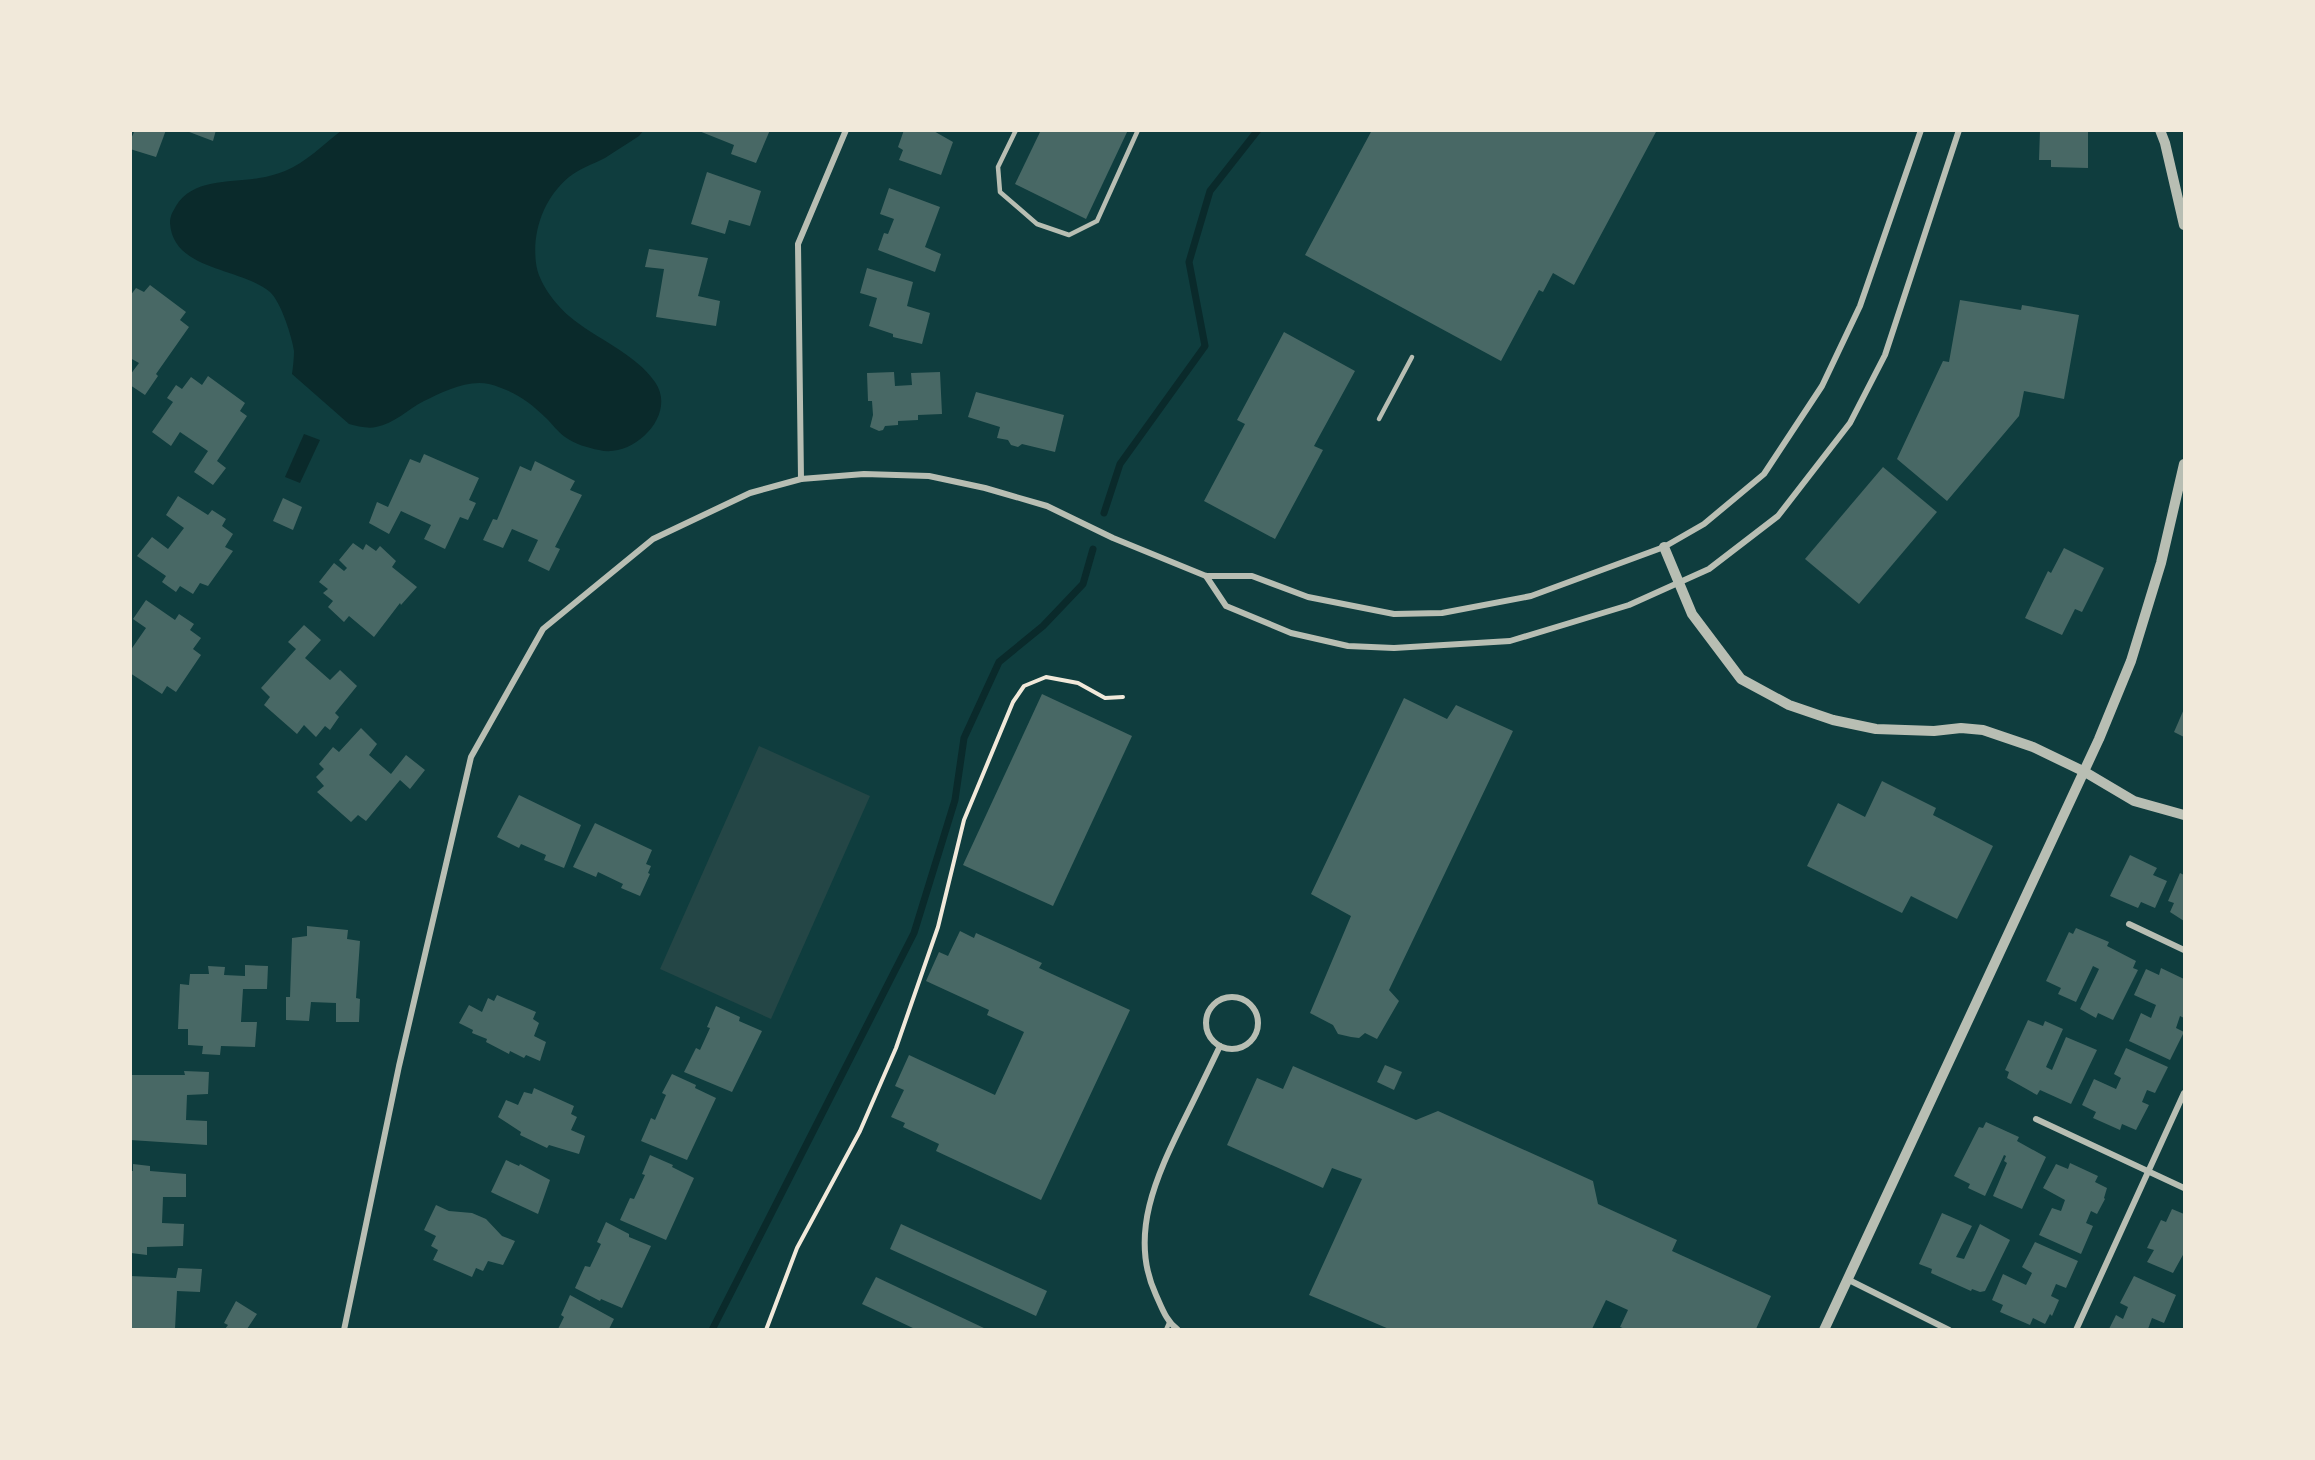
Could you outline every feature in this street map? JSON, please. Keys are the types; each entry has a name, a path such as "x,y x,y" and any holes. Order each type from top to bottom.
{"street":[{"path":"801,479 798,244 846,130"},
{"path":"344,1329 399,1066 471,757 543,629 653,539 750,493 801,479 864,474 928,476 985,488 1047,506 1113,538 1206,576 1252,576 1308,597 1394,614 1442,613 1531,596 1664,547 1704,525 1764,474 1822,386 1860,306 1921,130"},
{"path":"1206,576 1226,606 1291,633 1348,646 1394,648 1510,641 1629,605 1709,569 1778,516 1850,423 1885,355 1959,130"},
{"path":"2160,130 2184,225"},
{"path":"1824,1329 2085,772 2131,661 2161,563 2184,464"},
{"path":"1664,547 1692,614 1741,679 1789,705 1833,720 1876,729 1983,730 2033,747 2085,772 2134,801 2184,815"},
{"path":"2129,924 2184,950"},
{"path":"1240,998 1254,1008 1258,1016 1259,1026 1256,1034 1248,1044 1240,1048 1220,1046 1206,1028 1209,1011 1215,1003 1222,999 1240,998"},
{"path":"1178,1329 1168,1326 1154,1291 1144,1252 1147,1209 1160,1168 1220,1046"},
{"path":"2076,1329 2184,1093"},
{"path":"2036,1119 2184,1188"},
{"path":"1847,1279 1949,1329"}],"lane":[{"path":"1016,130 998,167 1000,192 1037,224 1069,235 1097,221 1138,130"},
{"path":"1379,419 1412,357"}],"path":[{"path":"766,1329 797,1248 860,1131 896,1048 938,927 964,820 1013,702 1024,686 1046,677 1078,683 1105,698 1123,697"}],"shaded area":[{"path":"341,131 643,131 605,158 573,174 560,185 542,216 535,251 540,278 558,305 580,324 626,354 655,382 661,395 661,408 648,432 625,448 612,451 586,447 565,437 527,401 505,389 481,383 455,387 418,404 395,420 383,425 373,428 362,427 349,424 292,374 293,345 274,297 257,284 210,266 183,251 174,239 170,218 183,197 192,191 213,183 262,178 285,171 307,158"},
{"path":"304,434 320,440 300,483 285,477"},
{"path":"759,746 870,796 771,1019 660,969"}],"building":[{"path":"135,130 166,130 156,157 130,149 130,141"},
{"path":"184,130 216,130 213,141"},
{"path":"770,130 756,163 731,154 734,145 699,131"},
{"path":"904,130 932,130 953,142 941,175 899,160 903,150 898,147"},
{"path":"1041,130 1128,130 1086,219 1015,184"},
{"path":"1372,130 1657,130 1574,285 1553,273 1543,292 1539,290 1501,361 1305,255"},
{"path":"2040,130 2088,130 2088,168 2051,167 2051,160 2039,160"},
{"path":"707,172 761,191 750,226 729,220 725,234 691,224"},
{"path":"889,188 940,207 925,247 941,254 935,272 878,250 884,233 888,234 894,219 880,214"},
{"path":"649,249 708,258 698,296 720,301 716,326 656,317 664,269 645,267"},
{"path":"867,268 913,282 907,306 930,313 922,344 893,337 893,334 869,326 877,298 860,293"},
{"path":"150,285 186,312 180,320 189,327 156,374 158,376 145,395 130,385 130,375 139,363 130,358 130,296 136,288 144,292"},
{"path":"1960,300 2021,310 2022,305 2079,315 2064,399 2024,391 2019,416 1947,501 1897,459 1943,361 1949,362"},
{"path":"1284,332 1355,371 1314,446 1323,450 1275,539 1204,501 1245,424 1237,420"},
{"path":"894,372 895,386 912,385 911,373 940,372 942,414 918,415 918,420 898,421 898,425 885,426 879,431 870,427 873,415 872,401 868,401 867,373"},
{"path":"208,376 245,403 240,411 247,416 217,461 226,468 213,485 194,472 208,451 180,432 171,446 152,432 173,402 167,398 176,385 182,389 191,377 202,385"},
{"path":"976,392 1064,415 1055,452 1022,444 1018,447 1011,445 1008,440 997,438 1000,427 968,417"},
{"path":"424,454 479,478 469,500 476,503 468,520 460,517 445,549 424,539 431,525 401,511 389,534 369,523 377,502 388,507 410,459 420,463"},
{"path":"535,461 575,481 570,490 582,495 555,547 560,549 549,571 528,561 538,540 512,529 503,548 483,540 493,519 497,520 520,466 531,471"},
{"path":"1883,467 1937,512 1859,604 1805,559"},
{"path":"178,496 208,515 212,510 226,519 222,526 233,534 225,547 233,551 208,586 200,583 193,594 180,586 176,592 162,582 166,576 137,556 152,537 168,549 184,528 166,515"},
{"path":"283,498 302,507 293,530 273,521"},
{"path":"353,543 363,550 366,544 376,551 380,546 396,561 392,567 417,587 401,605 400,603 374,637 349,616 344,622 328,607 333,601 323,593 328,589 319,582 334,563 344,571 347,568 339,560"},
{"path":"2064,548 2104,568 2082,612 2075,609 2062,635 2025,618 2048,571 2051,573"},
{"path":"146,600 175,620 179,614 194,624 190,630 201,638 193,649 201,655 176,692 167,686 162,694 130,673 130,651 146,628 133,619"},
{"path":"304,625 321,640 305,658 330,680 340,670 357,686 335,713 339,717 330,730 325,726 316,737 304,725 297,734 264,705 270,697 261,688 296,649 288,642"},
{"path":"1042,694 1132,736 1053,906 963,865"},
{"path":"1404,698 1447,719 1456,705 1513,731 1389,990 1399,1001 1377,1039 1365,1033 1359,1038 1351,1037 1338,1034 1333,1025 1310,1013 1351,916 1311,894"},
{"path":"2184,709 2184,737 2174,732"},
{"path":"361,728 377,744 369,755 391,774 406,755 425,770 410,789 400,780 366,821 358,815 351,822 317,792 324,786 316,777 324,769 319,764 333,747 339,752"},
{"path":"1882,781 1936,808 1933,815 1993,846 1957,919 1911,896 1902,913 1807,866 1838,803 1865,817"},
{"path":"519,795 581,825 564,868 544,860 546,855 521,844 519,848 497,837"},
{"path":"595,823 652,850 646,864 651,866 648,873 650,874 640,896 621,888 623,884 598,872 596,877 573,867"},
{"path":"2130,855 2157,868 2153,875 2167,881 2155,908 2141,902 2138,908 2110,896"},
{"path":"2180,873 2184,875 2184,921 2170,912 2174,903 2168,901"},
{"path":"307,926 348,930 347,939 360,941 356,998 360,999 359,1022 336,1022 336,1003 311,1002 309,1021 286,1020 286,997 290,997 292,938 307,936"},
{"path":"2076,928 2109,942 2107,946 2136,961 2133,968 2138,970 2113,1020 2098,1013 2096,1018 2080,1009 2099,969 2093,966 2076,1002 2058,994 2061,988 2046,981 2069,932 2073,934"},
{"path":"960,931 974,938 976,933 1042,963 1039,968 1130,1010 1041,1200 936,1151 939,1144 903,1127 905,1123 891,1117 904,1090 895,1086 909,1055 995,1095 1024,1032 987,1015 989,1010 926,981 939,952 948,956"},
{"path":"245,965 268,966 267,989 243,989 241,1022 257,1022 255,1047 221,1046 220,1055 202,1054 203,1046 188,1045 188,1029 178,1029 180,984 189,985 190,974 209,974 208,966 225,967 224,975 245,976"},
{"path":"2161,968 2184,979 2184,1018 2180,1016 2176,1028 2184,1032 2170,1060 2129,1041 2141,1013 2151,1018 2156,1005 2134,995 2146,969 2159,975"},
{"path":"497,995 536,1012 533,1019 539,1023 534,1036 546,1042 540,1061 526,1055 524,1058 510,1051 509,1054 486,1042 487,1039 472,1033 473,1030 459,1023 469,1005 482,1012 488,998 494,1001"},
{"path":"716,1006 740,1017 739,1021 762,1031 732,1092 684,1072 696,1048 700,1050 710,1028 707,1027"},
{"path":"2028,1020 2043,1026 2045,1021 2063,1029 2046,1067 2052,1070 2066,1037 2097,1050 2071,1104 2040,1090 2037,1095 2007,1078 2009,1072 2005,1070"},
{"path":"2126,1048 2168,1067 2155,1093 2147,1090 2142,1102 2149,1105 2136,1130 2122,1124 2120,1130 2093,1118 2096,1112 2082,1105 2094,1079 2116,1089 2121,1078 2114,1074"},
{"path":"1385,1065 1402,1072 1394,1090 1377,1082"},
{"path":"1293,1066 1416,1120 1438,1111 1593,1181 1598,1204 1677,1240 1672,1251 1771,1296 1756,1329 1625,1329 1620,1327 1628,1310 1606,1300 1592,1329 1389,1329 1309,1295 1362,1179 1332,1168 1323,1188 1227,1145 1257,1078 1283,1089"},
{"path":"184,1071 209,1072 208,1094 187,1095 186,1120 207,1121 207,1145 130,1140 130,1075 185,1075"},
{"path":"672,1074 696,1085 695,1088 716,1098 687,1160 641,1141 651,1118 655,1120 666,1095 662,1093"},
{"path":"534,1088 574,1106 571,1114 577,1117 571,1130 585,1136 579,1154 549,1145 547,1148 520,1135 521,1132 498,1117 506,1100 518,1105 524,1092 532,1094"},
{"path":"1986,1122 2019,1137 2017,1141 2046,1157 2022,1209 1993,1196 2007,1163 2004,1161 2006,1156 2004,1155 1985,1196 1968,1188 1970,1184 1954,1176 1979,1127 1983,1128"},
{"path":"650,1155 694,1178 666,1240 620,1220 630,1198 634,1199 645,1175 642,1174"},
{"path":"506,1160 519,1166 520,1164 550,1180 538,1214 491,1192"},
{"path":"2070,1163 2098,1176 2095,1182 2107,1188 2105,1199 2097,1214 2091,1211 2086,1223 2093,1226 2081,1254 2039,1235 2052,1208 2061,1211 2065,1200 2043,1188 2056,1164 2068,1169"},
{"path":"133,1164 150,1166 150,1171 186,1174 186,1197 163,1197 162,1223 184,1224 183,1246 147,1247 147,1255 131,1253 130,1171 133,1171"},
{"path":"436,1205 449,1211 472,1213 486,1219 502,1236 515,1241 503,1265 488,1261 483,1271 476,1268 472,1277 433,1260 438,1250 431,1246 436,1236 424,1230"},
{"path":"2172,1209 2184,1214 2184,1253 2173,1273 2147,1262 2154,1250 2147,1248 2161,1220 2166,1222"},
{"path":"1942,1213 1972,1226 1956,1257 1964,1259 1980,1224 2010,1240 1985,1291 1972,1289 1971,1291 1931,1273 1932,1269 1919,1264"},
{"path":"606,1222 629,1234 629,1237 651,1246 622,1308 601,1299 600,1301 575,1288 585,1266 590,1267 601,1244 597,1242"},
{"path":"901,1224 1047,1291 1036,1316 890,1249"},
{"path":"2035,1242 2078,1261 2066,1288 2056,1284 2051,1296 2059,1300 2052,1316 2050,1314 2045,1324 2033,1318 2030,1325 2000,1312 2003,1305 1992,1300 2003,1274 2026,1285 2032,1273 2022,1267"},
{"path":"178,1268 202,1269 200,1292 177,1291 175,1329 130,1329 130,1276 176,1278"},
{"path":"2134,1276 2176,1295 2164,1323 2152,1318 2148,1329 2109,1329 2116,1315 2123,1319 2128,1307 2120,1303"},
{"path":"876,1277 986,1329 915,1329 862,1304"},
{"path":"570,1295 614,1319 609,1329 558,1329 564,1317 561,1315"},
{"path":"236,1301 257,1314 247,1329 225,1329 228,1325 224,1323"}],"waterway":[{"path":"1104,513 1120,464 1205,346 1189,262 1210,191 1258,130"},
{"path":"712,1330 914,933 955,800 964,738 999,662 1043,626 1083,584 1093,549"}]}
